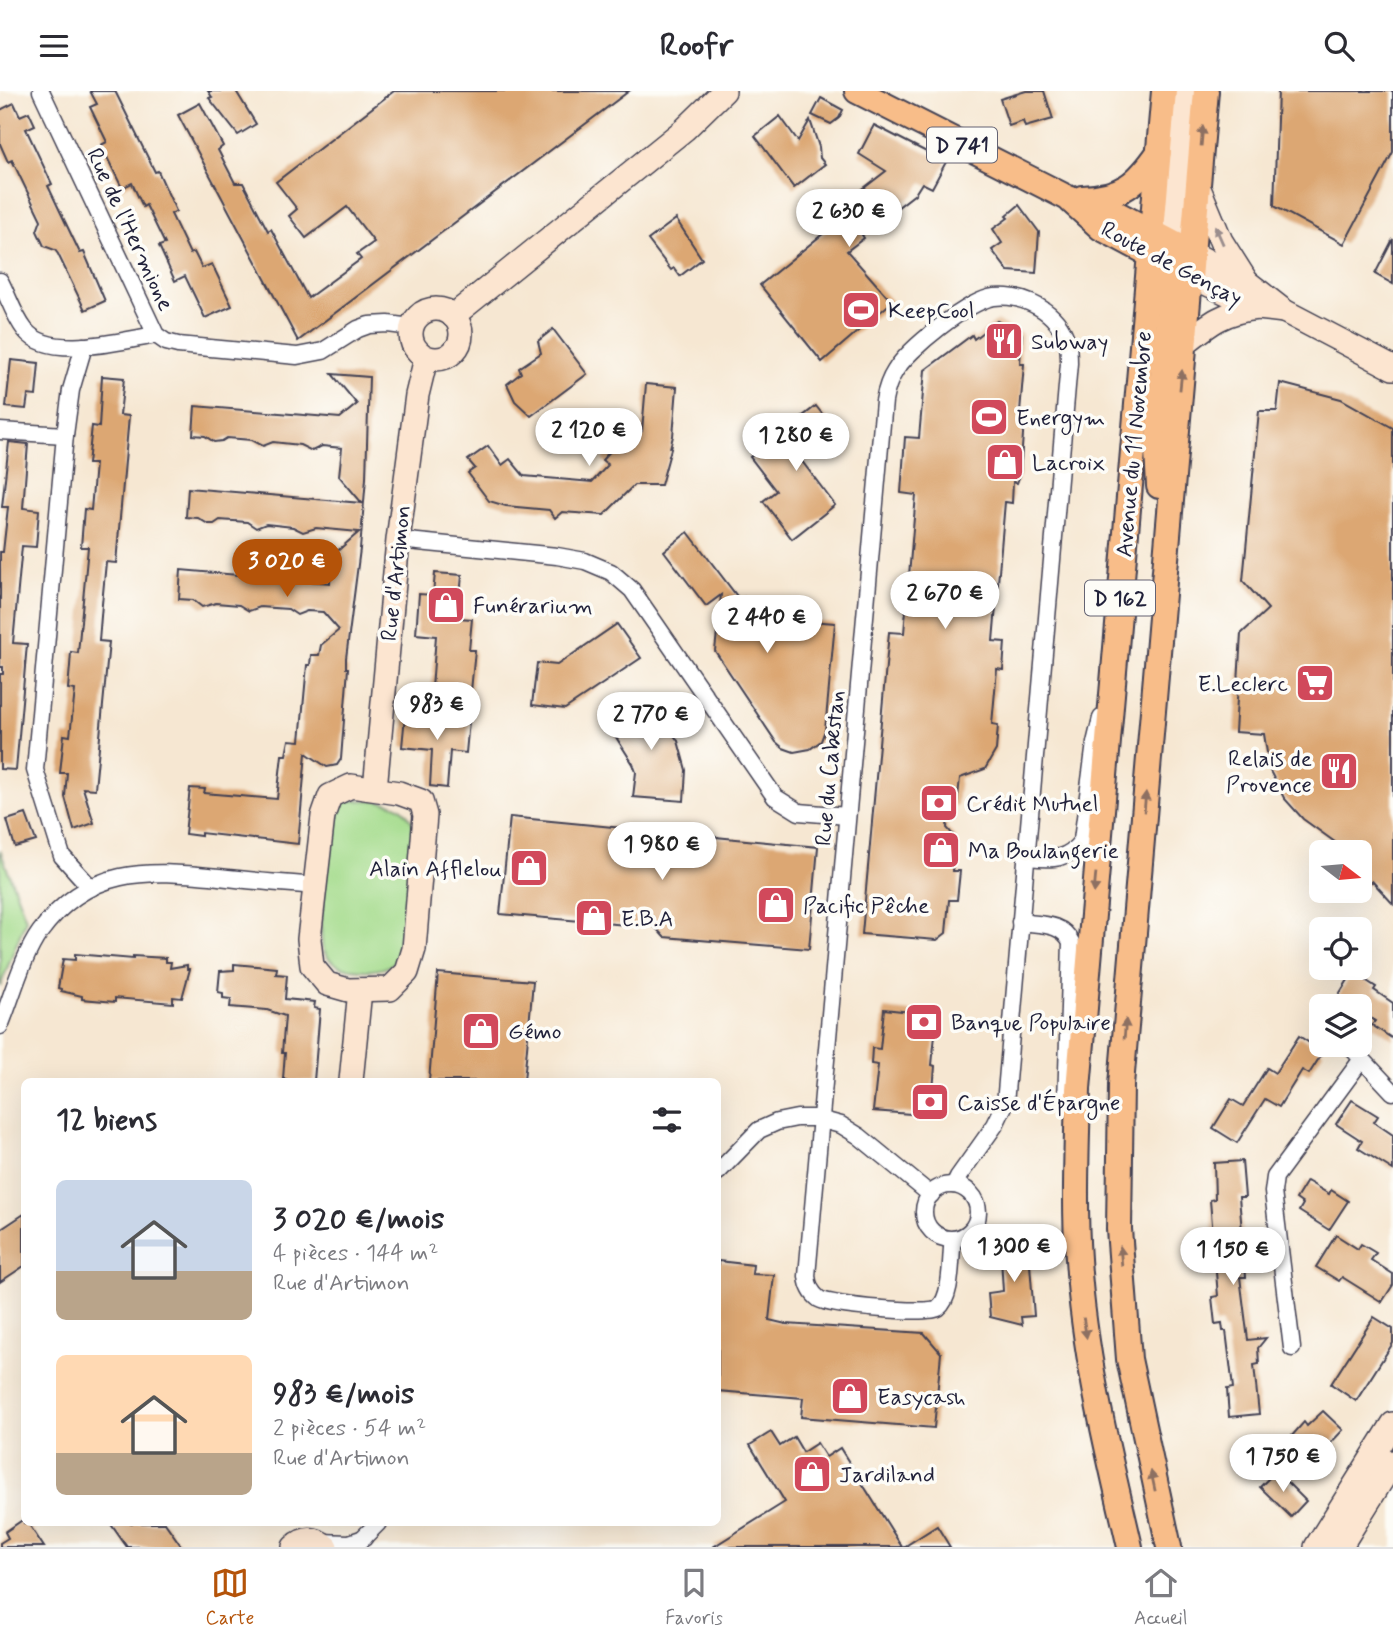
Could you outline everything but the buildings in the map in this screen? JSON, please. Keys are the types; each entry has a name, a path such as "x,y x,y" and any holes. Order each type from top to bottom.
{"main road":[{"name":"Route de Gençay","path":"858,91 1068,198 1101,228 1172,254"},
{"name":"Avenue du 11 Novembre","path":"1164,91 1159,152 1184,344 1121,1085 1119,1229 1129,1359 1169,1547"},
{"name":"Avenue du 11 Novembre","path":"1130,1547 1107,1448 1084,1324 1076,1198 1078,1089 1114,665 1172,254 1198,186 1206,91"},
{"path":"1068,198 1116,194 1146,171 1159,152"},
{"path":"1164,575 1157,450 1172,254"}],"street":[{"name":"Rue de l'Hermione","path":"41,91 156,335 166,342 297,356 311,355 332,347 358,329 369,325 411,327"},
{"path":"685,129 708,91"},
{"path":"453,316 685,129 724,91"},
{"path":"1172,254 1185,91"},
{"path":"1198,186 1221,241 1247,282"},
{"name":"Route de Gençay","path":"1172,254 1247,282 1284,311 1393,368"},
{"name":"Route de Gençay","path":"1172,254 1258,309 1284,311"},
{"path":"0,281 23,328 41,343 84,346 156,335"},
{"name":"Rue du Cabestan","path":"953,1239 946,1294 942,1304 936,1309 900,1310 828,1303 813,1294 807,1276 880,437 887,384 909,352 970,306 992,297 1012,298 1042,309 1053,318 1068,343 1069,363 1005,1104 995,1125 954,1185"},
{"path":"434,309 444,310 453,316 461,331 457,348 443,358 426,358 416,351 411,340 411,327 416,318 434,309"},
{"path":"1184,344 1220,317 1239,310 1258,309"},
{"path":"84,346 71,390 65,435 35,771 62,856 91,888"},
{"name":"Rue d'Artimon","path":"374,789 398,540 417,395 426,358"},
{"path":"0,431 65,435"},
{"path":"398,540 557,556 585,561 611,572 632,590 775,797 799,812 847,816"},
{"path":"1026,857 1061,858 1073,852 1082,840 1095,743 1114,665"},
{"path":"351,786 374,789 399,793 421,801 425,815 414,949 407,972 390,989 348,990 327,983 312,966 309,939 323,816 330,796 351,786"},
{"path":"0,1026 31,948 40,933 61,909 91,888 115,877 142,873 172,873 315,886"},
{"path":"1020,922 1060,928 1067,933 1072,945 1066,1120 1076,1198"},
{"path":"351,1078 360,990"},
{"path":"1292,1348 1273,1192 1275,1177 1362,1059 1393,1093"},
{"path":"721,1169 760,1130 777,1122 797,1118 819,1119 841,1125 859,1136 931,1195"},
{"path":"954,1185 973,1197 978,1213 968,1233 953,1239 944,1238 929,1229 924,1211 931,1195 937,1189 954,1185"},
{"path":"1316,1547 1393,1424"},
{"path":"1340,1547 1393,1462"},
{"path":"312,1540 359,1543 375,1526"}],"green space":[{"path":"372,800 403,809 414,827 403,953 385,968 350,969 339,966 324,951 321,924 327,862 335,811 346,801"},
{"path":"0,850 26,919 0,987"}],"place":[{"name":"KeepCool","path":"861,310"},
{"name":"Subway","path":"1004,341"},
{"name":"Energym","path":"989,417"},
{"name":"Lacroix","path":"1005,462"},
{"name":"Funérarium","path":"446,605"},
{"name":"E.Leclerc","path":"1315,683"},
{"name":"Relais de Provence","path":"1339,771"},
{"name":"Crédit Mutuel","path":"939,803"},
{"name":"Ma Boulangerie","path":"941,850"},
{"name":"Alain Afflelou","path":"529,868"},
{"name":"Pacific Pêche","path":"776,905"},
{"name":"E.B.A","path":"594,918"},
{"name":"Banque Populaire","path":"924,1022"},
{"name":"Gémo","path":"481,1031"},
{"name":"Caisse d'Épargne","path":"930,1102"},
{"name":"Easycash","path":"850,1396"},
{"name":"Jardiland","path":"812,1474"}]}
